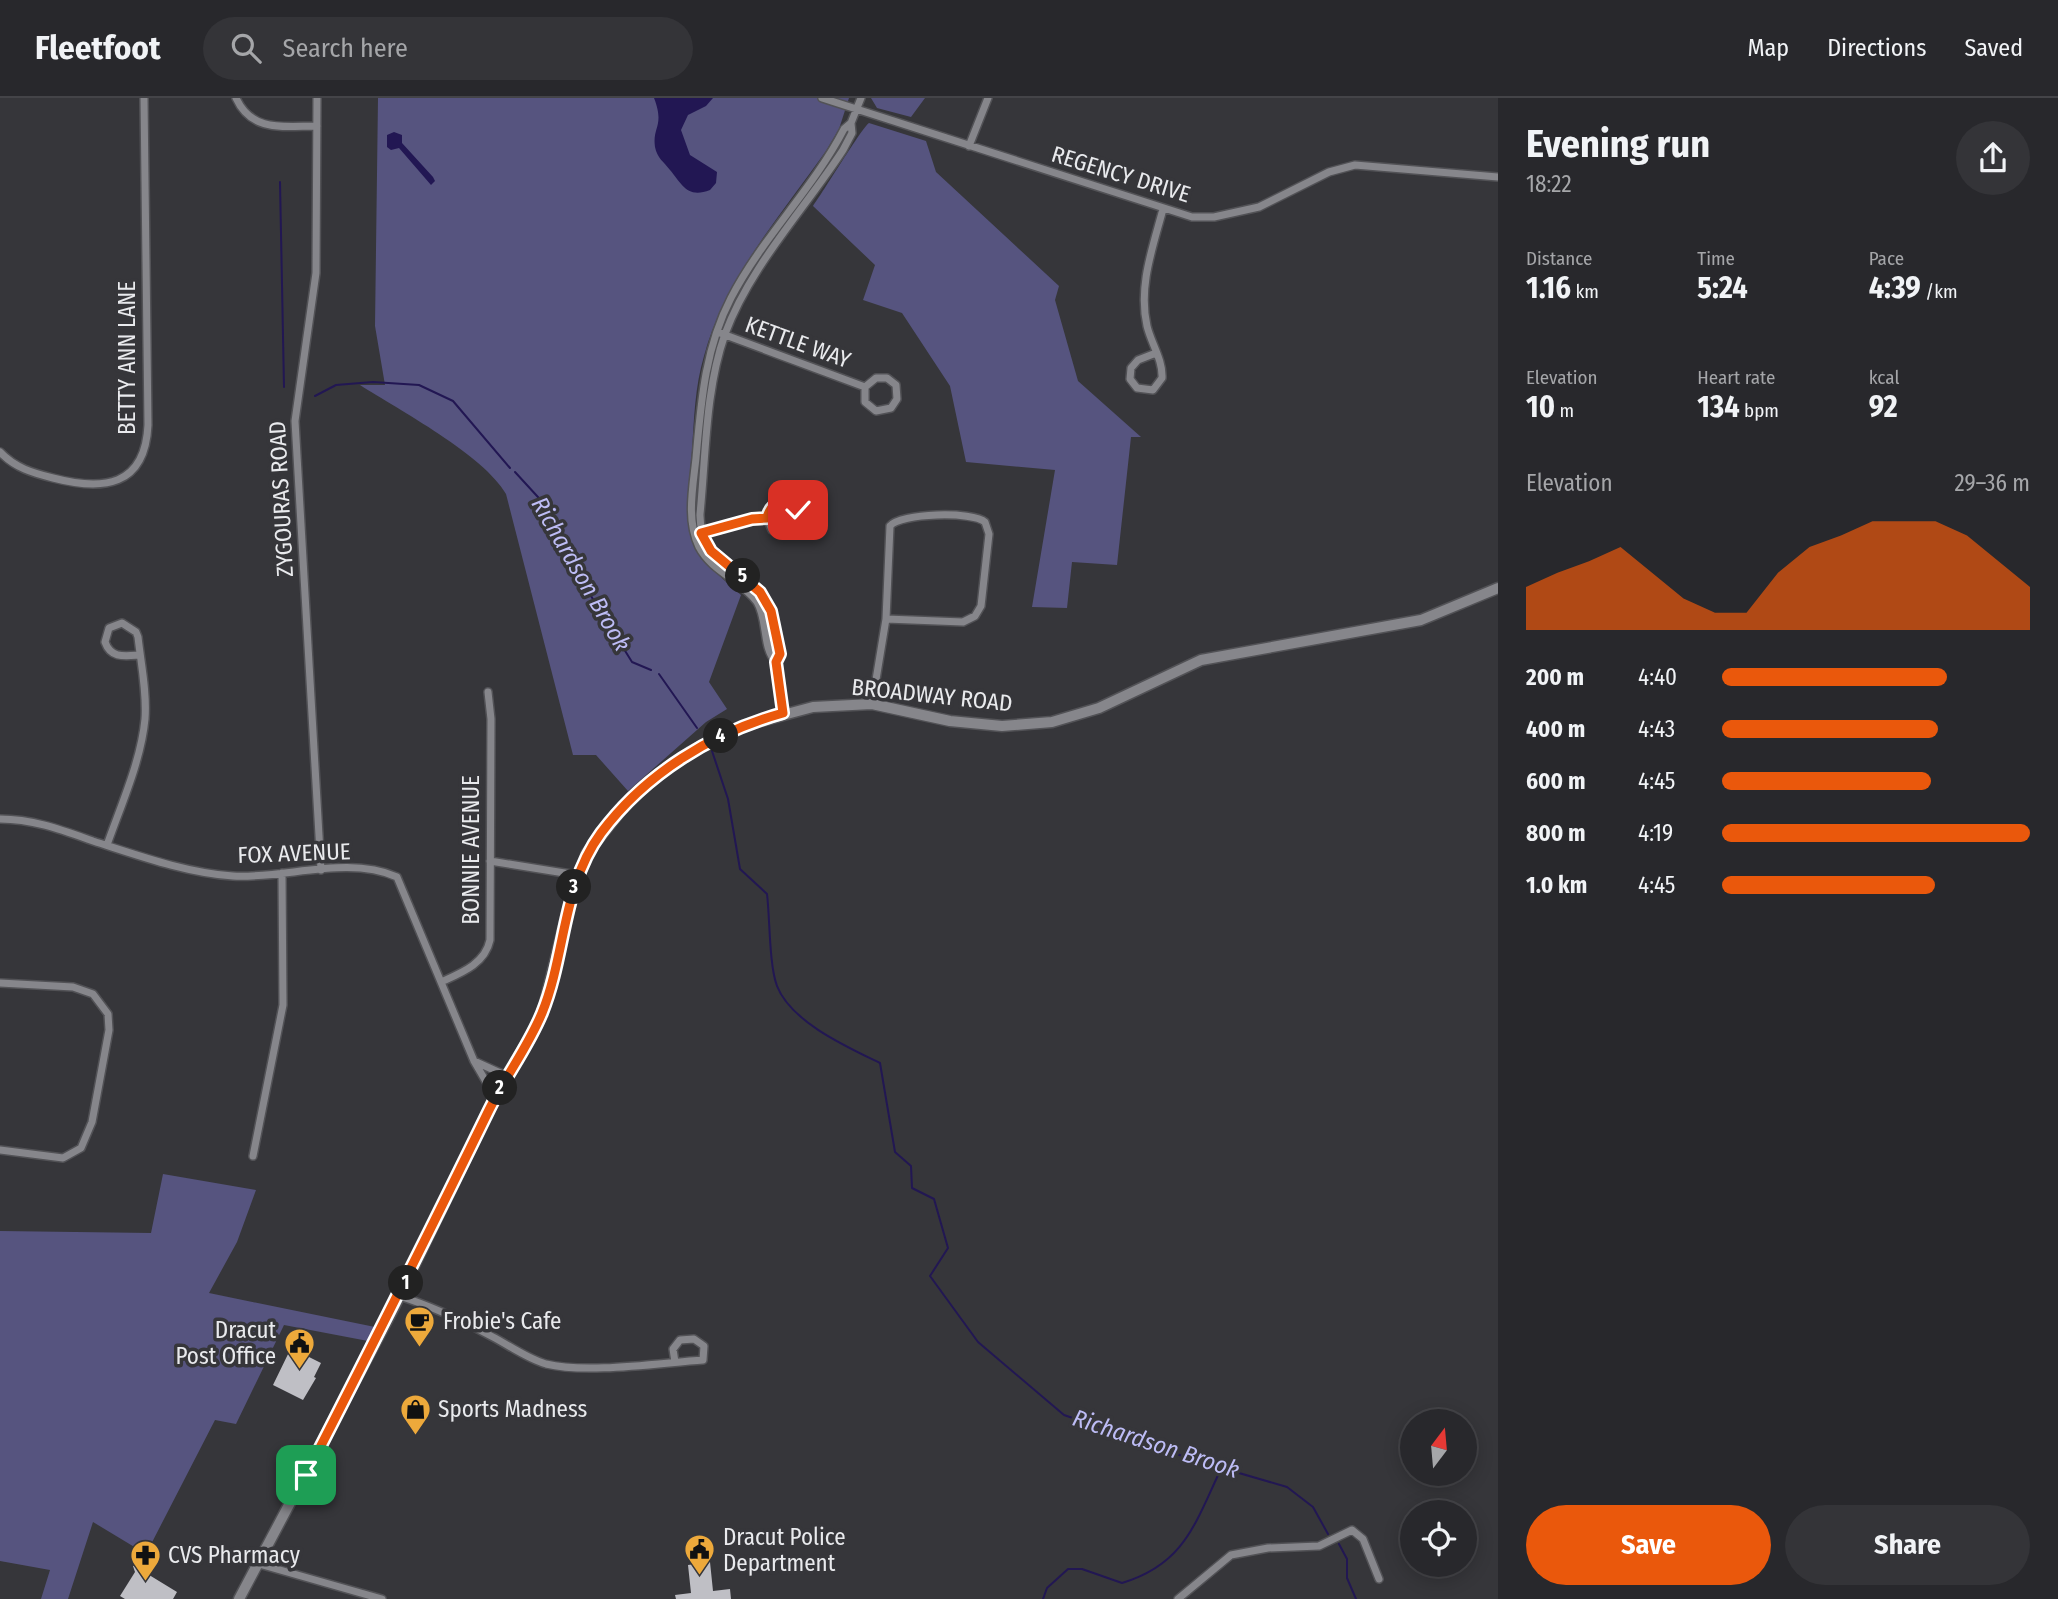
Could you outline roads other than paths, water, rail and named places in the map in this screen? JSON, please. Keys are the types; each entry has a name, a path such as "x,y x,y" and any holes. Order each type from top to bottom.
{"main road":[{"name":"BROADWAY ROAD","path":"239,1599 399,1296 495,1097 543,1011 577,875 602,832 630,799 662,772 724,734 783,713 831,705 872,704 950,721 1002,726 1052,722 1099,708 1201,660 1421,620 1498,588"}],"street":[{"name":"BETTY ANN LANE","path":"0,452 27,471 90,486 118,480 133,469 143,453 148,425 144,98"},
{"path":"236,98 246,115 258,124 317,126"},
{"name":"ZYGOURAS ROAD","path":"317,98 316,273 295,421 321,870"},
{"name":"REGENCY DRIVE","path":"822,98 1163,209 1199,218 1259,206 1329,172 1355,165 1498,177"},
{"path":"783,713 776,662 780,654 771,611 760,592 736,577 698,534 691,505 698,428 705,373 721,333 790,218 843,150 852,133 851,123 861,98"},
{"path":"969,146 988,98"},
{"path":"1156,353 1138,360 1130,368 1130,379 1137,388 1148,391 1160,383 1163,373 1146,324 1143,300 1147,271 1163,209"},
{"path":"698,534 721,333"},
{"name":"KETTLE WAY","path":"721,333 865,387"},
{"name":"KETTLE WAY","path":"876,378 887,378 897,388 896,403 884,411 873,409 865,401 865,387 876,378"},
{"path":"698,428 708,429"},
{"path":"783,502 793,505 800,517 797,527 785,534 772,530 767,518 771,508 783,502"},
{"path":"872,704 886,619 888,532 894,521 904,517 974,516 985,522 989,528 988,546 981,606 975,616 963,622 886,619"},
{"path":"698,534 752,519 767,518"},
{"path":"107,845 143,735 146,707 140,655 137,634 133,627 122,623 109,628 105,642 111,653 119,656 140,655"},
{"name":"BONNIE AVENUE","path":"441,982 474,965 488,951 488,692"},
{"name":"FOX AVENUE","path":"0,819 51,826 107,845 211,873 235,876 321,870 383,871 397,877 474,1061 495,1097"},
{"path":"490,861 577,875"},
{"path":"253,1156 282,1005 282,873"},
{"path":"0,983 73,987 93,994 108,1013 109,1030 92,1122 81,1148 63,1158 0,1150"},
{"path":"474,1061 507,1076"},
{"path":"399,1296 423,1303 545,1363 596,1366 675,1362 702,1360 704,1346 694,1339 680,1340 673,1349 675,1362"},
{"path":"1178,1599 1231,1555 1268,1548 1319,1546 1352,1531 1363,1539 1379,1579"},
{"path":"259,1564 382,1599"}],"waterway":[{"name":"Richardson Brook","path":"280,182 284,387"},
{"name":"Richardson Brook","path":"315,396 336,385 373,382 419,385 453,401 510,468"},
{"name":"Richardson Brook","path":"515,472 548,508 591,596 632,662 651,670"},
{"name":"Richardson Brook","path":"659,674 697,728"},
{"name":"Richardson Brook","path":"712,751 728,799 740,869 767,894 771,954 777,986 784,999 807,1022 880,1063 895,1152 911,1166 912,1188 934,1199 948,1248 930,1276 978,1342 1064,1415 1191,1459 1287,1487 1313,1507 1328,1534"},
{"path":"1043,1599 1047,1588 1068,1569 1082,1569 1122,1583 1160,1565 1174,1553 1195,1524 1221,1469"},
{"name":"Richardson Brook","path":"1339,1544 1347,1559 1347,1578 1356,1599"}],"place":[{"name":"Frobie's Cafe","path":"420,1348"},
{"name":"Dracut Post Office","path":"299,1370"},
{"name":"Sports Madness","path":"415,1436"},
{"name":"Dracut Police Department","path":"700,1577"},
{"name":"CVS Pharmacy","path":"145,1582"}]}
